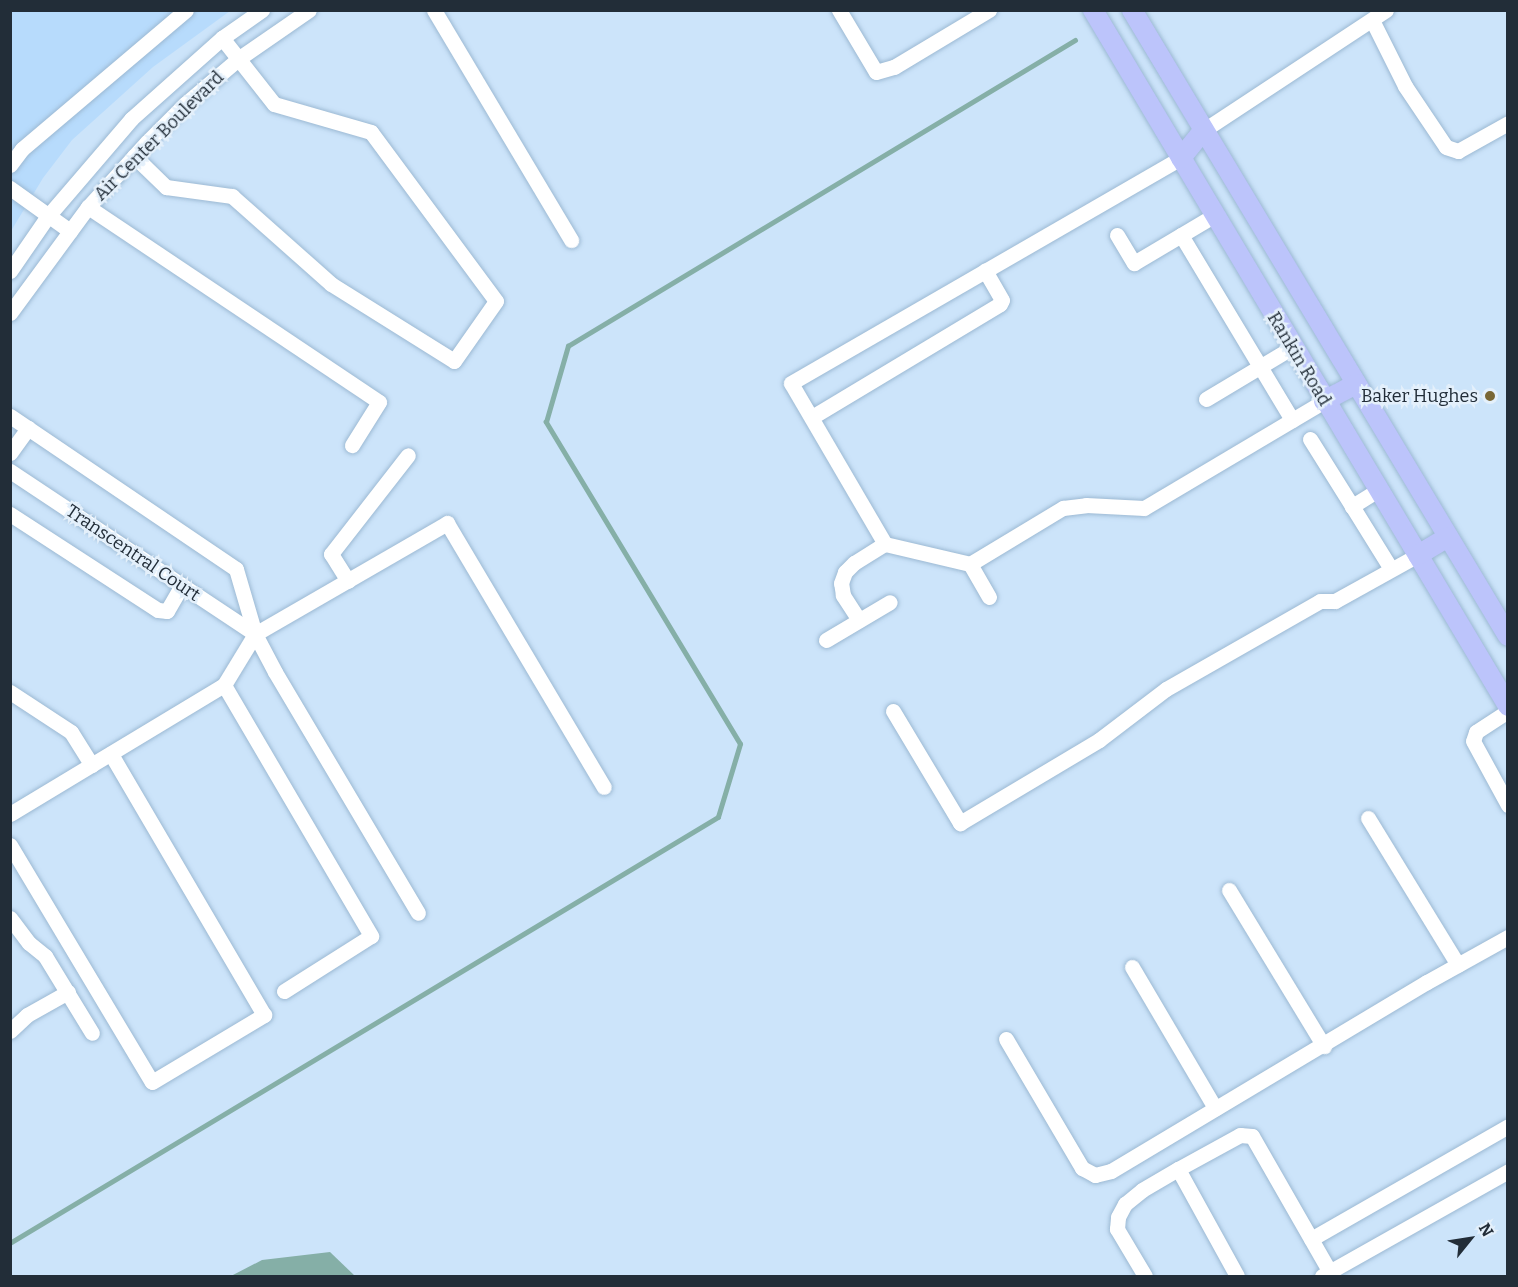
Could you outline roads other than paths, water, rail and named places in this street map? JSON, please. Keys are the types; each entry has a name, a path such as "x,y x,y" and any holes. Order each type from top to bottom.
{"main road":[{"name":"Rankin Road","path":"1093,10 1508,709"},
{"name":"Rankin Road","path":"1132,10 1508,636"},
{"path":"1181,158 1204,130"},
{"path":"1324,401 1356,384"},
{"path":"1418,555 1448,537"}],"street":[{"path":"10,165 31,141 186,10"},
{"name":"Air Center Boulevard","path":"10,271 48,216 131,120 222,38 262,10"},
{"name":"Air Center Boulevard","path":"10,314 69,231 134,156 185,105 237,59 309,10"},
{"path":"434,10 571,240"},
{"path":"839,10 876,72 894,67 989,10"},
{"path":"1204,130 1386,10"},
{"path":"1372,20 1405,86 1446,147 1458,151 1508,123"},
{"path":"134,156 166,187 232,196 331,284 454,361 496,301 371,132 274,104 222,38"},
{"path":"885,544 791,383 1181,158"},
{"path":"10,188 69,231"},
{"path":"88,207 379,402 352,445"},
{"path":"1117,235 1134,263 1215,215"},
{"path":"1181,236 1292,420"},
{"path":"812,417 1000,304 1002,300 985,271"},
{"path":"1206,399 1293,347"},
{"path":"859,620 843,595 841,583 845,572 854,563 885,544 970,564 1063,508 1086,505 1144,508 1324,401"},
{"path":"10,416 236,569 255,634 280,682 418,913"},
{"path":"10,453 28,428"},
{"path":"1311,439 1391,569"},
{"path":"348,581 331,554 408,455"},
{"name":"Transcentral Court","path":"10,471 255,634"},
{"path":"1352,506 1378,490"},
{"path":"10,514 158,610 167,611 182,585"},
{"path":"10,814 224,685 255,634 447,523 604,788"},
{"path":"893,711 960,823 1100,740 1166,689 1320,601 1335,601 1418,555"},
{"path":"970,564 989,597"},
{"path":"826,640 890,602"},
{"path":"224,685 371,936 284,991"},
{"path":"10,692 71,732 92,765"},
{"path":"1508,709 1476,732 1473,741 1508,805"},
{"path":"10,845 153,1082 264,1015 111,754"},
{"path":"1368,818 1458,965"},
{"path":"1229,890 1324,1046"},
{"path":"10,918 29,943 45,956 92,1033"},
{"path":"1006,1039 1082,1168 1095,1175 1111,1171 1508,937"},
{"path":"1132,967 1215,1108"},
{"path":"10,1031 27,1015 68,992"},
{"path":"1311,1239 1508,1126"},
{"path":"1145,1276 1117,1229 1118,1217 1125,1204 1142,1190 1240,1135 1252,1136 1311,1239 1325,1274 1508,1171"},
{"path":"1178,1169 1237,1276"}],"waterway":[{"path":"10,1243 718,817 740,744 546,422 568,346 1075,40"}],"place":[{"name":"Baker Hughes","path":"1490,396"}]}
